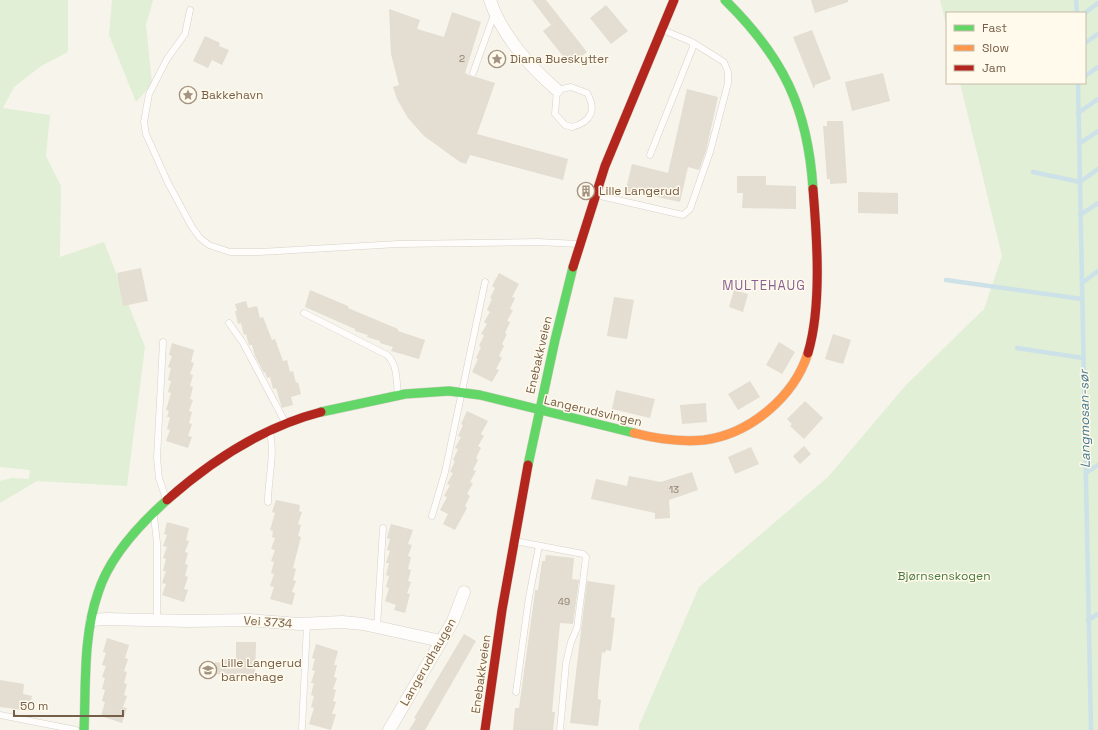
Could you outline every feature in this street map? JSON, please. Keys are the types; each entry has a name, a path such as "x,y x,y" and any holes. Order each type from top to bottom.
{"street":[{"path":"490,0 509,37 544,79 557,90"},
{"name":"Enebakkveien","path":"485,730 514,541 539,411 564,301 579,244 595,194 674,0"},
{"name":"Langerudsvingen","path":"84,730 92,620 99,590 105,576 142,523 166,499 203,470 270,430 332,409 398,394 448,391 481,396 630,433 662,438 692,440 715,438 741,429 764,415 775,405 793,384 804,364 812,339 815,296 814,186 810,148 805,127 790,87 771,52 739,14 725,0"},
{"name":"Langerudhaugen","path":"389,730 453,621 464,592"},
{"name":"Vei 3734","path":"92,620 249,620 307,624 342,622 377,627 441,641"}],"lane":[{"path":"190,10 185,34 167,59 149,94 144,122 146,134 168,183 192,227 200,238 209,245 230,252 260,252 398,244 538,242 579,244"},
{"path":"473,73 495,12"},
{"path":"595,194 683,215 690,209 710,152 728,84 728,72 724,62 692,42 662,30"},
{"path":"650,155 693,47 692,42"},
{"path":"571,87 586,94 593,108 586,121 580,125 572,127 566,125 555,114 557,90 571,87"},
{"path":"432,516 445,472 485,282"},
{"path":"304,313 387,355 392,360 394,366 398,394"},
{"path":"229,323 243,343 286,424"},
{"path":"163,342 157,458 159,478 166,499"},
{"path":"268,502 268,488 272,461 270,430"},
{"path":"153,511 157,543 157,620"},
{"path":"377,627 383,528"},
{"path":"514,541 583,554 586,557 577,628 571,642 566,663 560,730"},
{"path":"516,692 528,597 539,546"},
{"path":"302,728 307,624"},
{"path":"0,715 76,730"}],"green space":[{"path":"0,0 68,0 68,52 41,66 14,87 3,108 50,115 46,156 61,186 60,257 104,242 145,347 127,486 37,481 0,503 0,481 12,478 29,479 30,470 0,467"},
{"path":"112,0 153,0 146,25 152,84 136,102 109,35"},
{"name":"Bjørnsenskogen","path":"940,0 1098,0 1098,730 639,730 639,726 699,587 828,477 906,385 984,309 1002,256 960,84 1086,84 1086,12 946,12 946,24"}],"building":[{"path":"532,0 546,0 587,52 570,65 543,31 551,25"},
{"path":"811,0 848,0 848,2 815,13"},
{"path":"606,5 628,31 611,44 590,18"},
{"path":"389,9 420,20 417,29 444,37 452,12 481,22 465,73 472,77 495,83 477,134 568,159 563,180 470,155 466,164 460,162 424,136 408,118 397,99 393,87 399,85 391,54"},
{"path":"812,30 831,79 815,85 814,89 793,37"},
{"path":"205,36 220,43 219,46 229,50 222,65 212,60 208,68 193,61"},
{"path":"883,73 890,101 852,111 845,82"},
{"path":"687,89 718,97 706,151 699,170 688,167 680,202 639,193 639,196 625,193 632,164 668,173"},
{"path":"827,121 843,121 847,183 830,184 830,179 827,179 823,126 827,126"},
{"path":"737,176 766,176 766,185 796,186 796,209 742,208 743,193 737,193"},
{"path":"858,192 898,193 898,214 858,213"},
{"path":"141,268 148,301 123,306 117,273"},
{"path":"499,273 519,284 512,297 515,298 510,309 513,310 507,321 510,322 505,333 507,334 502,344 504,346 499,356 502,358 496,369 499,370 492,382 472,372 478,359 476,358 481,347 479,346 484,335 481,334 487,324 484,322 490,312 487,310 492,299 490,298 495,288 492,286"},
{"path":"310,290 398,329 398,331 425,340 419,359 391,351 393,347 380,343 380,341 367,337 368,335 355,331 355,329 305,307"},
{"path":"734,290 748,294 743,312 729,307"},
{"path":"614,297 634,300 627,339 607,336"},
{"path":"246,301 248,308 257,306 260,318 263,317 272,340 275,339 283,361 287,360 290,372 293,371 296,383 298,382 301,394 291,397 293,405 282,408 276,388 273,389 270,377 267,378 265,372 264,373 255,356 252,345 249,345 246,334 244,335 241,323 238,324 235,304"},
{"path":"833,334 851,340 843,364 825,359"},
{"path":"779,342 795,352 782,374 766,365"},
{"path":"172,343 194,350 191,362 194,363 190,374 193,375 190,386 193,387 190,399 193,400 189,411 192,412 189,423 192,424 188,436 192,437 188,448 166,441 170,430 167,429 170,417 167,417 169,411 166,410 171,393 168,392 171,381 168,380 171,368 168,367 172,356 169,355"},
{"path":"750,381 760,397 738,410 728,394"},
{"path":"616,390 655,399 650,418 612,409"},
{"path":"805,401 823,418 804,439 790,426 792,424 787,419"},
{"path":"706,403 707,422 682,424 680,405"},
{"path":"467,411 488,421 481,434 484,436 478,446 481,448 476,458 478,460 473,470 476,471 470,482 473,483 467,494 470,496 465,506 467,508 455,530 443,524 448,514 440,510 447,497 444,496 450,485 447,484 453,473 450,472 458,449 455,448 461,437 458,436 463,425 461,424"},
{"path":"804,446 811,454 800,464 793,456"},
{"path":"751,447 759,464 735,474 728,457"},
{"path":"692,472 698,490 669,500 670,518 655,519 655,513 591,499 596,479 627,486 629,476 661,482"},
{"path":"276,500 300,505 299,511 302,512 298,524 301,525 298,536 301,537 293,568 296,569 293,580 296,581 292,592 295,593 292,605 270,599 274,587 270,586 274,574 271,573 274,562 271,561 275,550 271,549 275,538 272,537 273,531 270,530 275,513 272,512"},
{"path":"167,522 189,528 186,540 189,541 185,552 188,553 185,564 188,565 185,576 188,577 184,589 188,590 184,602 162,595 166,584 162,583 166,571 163,571 166,559 163,558 167,547 163,546 167,535 164,534"},
{"path":"391,524 413,530 408,544 412,545 408,556 411,557 408,569 411,570 408,581 411,582 407,593 410,594 405,613 394,610 396,605 385,601 389,588 386,587 389,576 386,575 389,563 386,563 390,551 387,550 390,539 387,538"},
{"path":"546,555 574,558 572,579 579,580 573,624 560,623 552,712 555,712 553,730 513,730 515,708 519,708 535,590 538,590 542,561 545,561"},
{"path":"587,581 615,585 611,617 615,618 611,651 606,650 605,653 602,652 598,692 598,699 601,700 598,726 570,723"},
{"path":"464,634 476,641 425,730 409,730 416,719 414,718"},
{"path":"107,638 129,645 125,658 128,659 124,671 127,672 124,683 127,684 124,695 127,696 123,707 127,708 122,723 101,716 105,702 102,701 105,690 102,689 105,678 102,677 106,666 102,665 106,653 103,652"},
{"path":"236,642 256,642 255,675 214,674 215,662 221,663 221,659 236,660"},
{"path":"316,644 338,651 334,665 337,665 334,677 337,678 333,689 336,690 333,701 336,702 332,714 336,714 331,730 309,724 314,708 311,707 314,696 311,695 314,683 311,683 315,671 312,670 315,659 312,658"},
{"path":"0,680 24,684 23,694 32,696 29,711 0,707"}],"waterway":[{"path":"1076,0 1077,12"},
{"path":"1086,12 1098,3"},
{"path":"1086,42 1098,34"},
{"path":"1086,75 1098,67"},
{"name":"Langmosan-sør","path":"1078,84 1091,730"},
{"path":"1078,113 1098,99"},
{"path":"1079,144 1098,131"},
{"path":"1033,172 1080,182 1098,169"},
{"path":"1080,215 1098,203"},
{"path":"1082,283 1098,271"},
{"path":"946,280 1082,299"},
{"path":"1017,348 1083,358"},
{"path":"1086,473 1098,465"},
{"path":"1088,620 1098,614"}],"traffic: fast":[{"path":"725,0 763,42 777,63 789,86 805,133 813,189"},
{"path":"528,465 555,340 573,267"},
{"path":"321,412 405,394 449,391 480,395 634,433"},
{"path":"84,730 86,661 90,626 98,593 109,567 117,554 146,520 167,500"}],"traffic: slow":[{"path":"634,433 669,440 695,441 721,436 738,430 768,411 781,398 792,384 808,353"}],"traffic: jam":[{"path":"573,267 605,166 674,0"},
{"path":"808,353 817,293 817,250 813,189"},
{"path":"167,500 201,472 258,436 300,418 321,412"},
{"path":"485,730 502,610 528,465"}],"place":[{"name":"Diana Bueskytter","path":"497,59"},
{"name":"Bakkehavn","path":"188,95"},
{"name":"Lille Langerud","path":"586,191"},
{"name":"Lille Langerud barnehage","path":"208,670"}],"district":[{"name":"MULTEHAUG","path":"764,285"}]}
